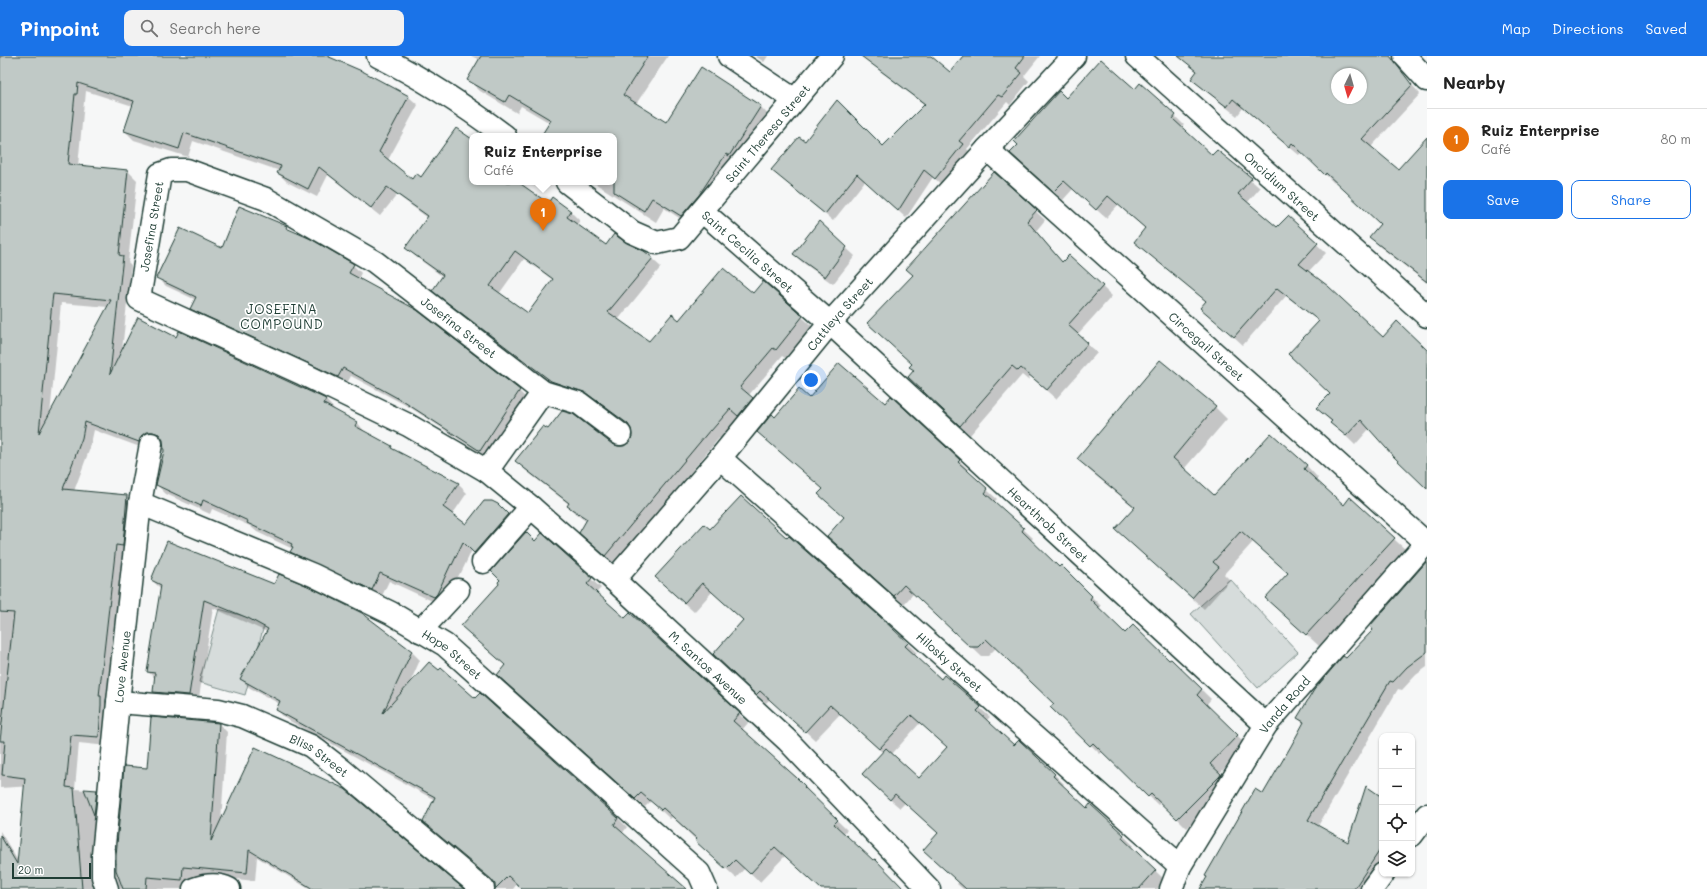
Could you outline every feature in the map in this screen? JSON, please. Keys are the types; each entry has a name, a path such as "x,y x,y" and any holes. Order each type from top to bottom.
{"street":[{"path":"378,56 405,69 484,120 501,133"},
{"path":"729,56 795,100"},
{"name":"Saint Theresa Street","path":"702,211 832,56"},
{"name":"Cattleya Street","path":"614,580 720,458 830,323 987,149 1074,56"},
{"name":"Oncidium Street","path":"1136,56 1427,316"},
{"path":"1405,56 1427,80"},
{"name":"Circegail Street","path":"987,149 1426,543"},
{"name":"Josefina Street","path":"531,507 487,471 401,422 303,374 139,299 160,174 171,170 187,170 266,199 375,262 543,392 579,403 620,434"},
{"name":"Saint Cecilia Street","path":"571,185 632,232 658,243 679,238 702,211 830,323"},
{"name":"Hearthrob Street","path":"830,323 1266,724"},
{"path":"487,471 543,392"},
{"name":"Love Avenue","path":"107,889 103,877 103,855 118,702 140,504 151,444"},
{"name":"Hilosky Street","path":"720,458 1180,866"},
{"name":"Hope Street","path":"140,504 313,575 391,613 445,645 699,873 706,889"},
{"path":"483,562 531,507"},
{"name":"M. Santos Avenue","path":"531,507 614,580 787,740 929,889"},
{"name":"Vanda Road","path":"1171,889 1180,866 1266,724 1426,543"},
{"path":"420,631 458,590"},
{"name":"Bliss Street","path":"118,702 218,710 242,716 311,746 342,770 483,889"},
{"path":"1415,831 1427,815"},
{"path":"1372,889 1381,877"},
{"path":"194,889 206,885 229,889"}],"shaded area":[{"path":"1230,579 1298,652 1258,688 1191,614"},
{"path":"219,609 265,622 245,695 199,682"}],"building":[{"path":"0,56 327,56 364,72 409,96 379,152 412,179 416,173 421,177 456,128 469,137 469,185 522,185 548,203 552,197 571,211 567,217 606,245 614,234 627,243 644,251 653,258 608,312 649,341 672,314 679,320 723,268 753,293 763,281 803,316 776,350 773,348 740,387 753,398 738,416 730,409 711,431 710,430 605,556 579,533 587,519 567,506 569,503 515,461 543,426 548,429 562,411 573,414 612,444 618,446 624,446 630,442 632,436 631,429 628,424 586,393 551,381 432,291 443,275 405,248 428,216 387,187 371,208 319,167 308,189 277,173 281,166 184,133 179,149 124,131 134,101 78,83 77,94 75,94 68,164 128,170 119,255 123,256 110,374 138,317 176,337 179,331 326,399 324,404 357,422 355,426 392,446 391,448 459,483 443,507 466,524 484,501 492,501 498,504 508,514 474,553 463,542 437,594 434,597 380,573 372,590 290,552 293,547 291,546 292,544 247,523 248,521 203,500 201,506 156,485 164,451 163,440 159,434 146,432 141,436 139,442 85,422 82,438 63,489 127,495 123,546 116,545 99,696 101,696 101,705 99,737 71,735 66,787 74,788 82,889 0,889 0,835 17,864 25,778 2,775 5,741 0,741 14,613 0,612","holes":["515,251 553,279 528,313 490,286","53,294 111,300 39,433"]},
{"path":"481,56 648,56 623,95 666,122 701,67 761,106 729,156 726,154 699,195 681,216 652,198 644,211 614,192 614,185 617,185 617,133 543,133 551,120 509,95 505,102 467,80"},
{"path":"861,56 931,56 950,72 963,56 1025,56 1016,68 1022,73 1002,97 998,95 959,141 963,144 935,179 924,170 898,211 857,174 825,214 771,170 799,137 805,141 837,100 883,146 925,104"},
{"path":"1178,56 1390,56 1412,85 1362,139 1398,169 1427,137 1427,282 1369,237 1380,224 1292,143 1289,147 1233,99 1227,107 1191,79 1197,71"},
{"path":"1101,59 1135,89 1140,83 1176,115 1173,119 1212,155 1217,150 1252,178 1238,194 1277,227 1288,216 1318,243 1299,264 1328,286 1383,337 1397,321 1427,350 1427,489 1394,457 1361,420 1346,436 1330,423 1332,421 1316,408 1330,394 1288,354 1319,321 1277,288 1234,337 1200,308 1206,301 1134,242 1145,228 1108,196 1096,210 1064,181 1053,192 1010,153 1018,145 1014,141 1059,91 1066,98"},
{"path":"994,172 1037,210 1027,221 1062,262 1069,255 1103,286 1068,325 1088,343 1047,390 1021,368 1018,371 1012,366 960,426 908,377 914,370 909,367 912,364 867,323 913,275 906,269"},
{"path":"239,206 287,226 286,228 311,239 354,264 349,273 417,310 520,390 480,451 401,400 343,368 338,377 190,309 196,297 156,278 180,228 222,248"},
{"path":"819,221 847,247 825,277 793,254"},
{"path":"1160,360 1216,406 1173,458 1214,495 1271,433 1307,465 1304,469 1344,505 1350,497 1395,538 1306,635 1265,598 1288,573 1241,531 1213,562 1219,567 1192,598 1115,529 1135,507 1077,459"},
{"path":"839,363 885,403 891,396 944,445 960,460 958,462 988,489 985,493 1024,528 1022,531 1059,567 1061,565 1092,596 1090,599 1125,633 1133,625 1202,689 1197,695 1238,735 1210,764 1221,774 1220,776 1177,819 1151,794 1148,797 1093,743 1090,746 1050,707 1054,704 986,639 978,647 970,647 904,585 894,596 827,536 844,517 818,494 823,489 757,432 772,414 775,417 799,389 809,398"},
{"path":"741,496 787,538 789,536 877,614 908,643 905,646 941,679 944,675 981,707 977,711 1014,745 1019,740 1055,774 1053,776 1087,808 1090,804 1124,835 1122,838 1156,870 1139,889 966,889 923,850 938,833 895,794 890,800 862,774 886,748 919,778 947,747 911,715 879,749 830,705 805,732 760,691 756,695 713,654 743,620 702,583 684,603 655,577 704,524 710,529"},
{"path":"526,532 535,541 542,533 592,578 587,584 625,618 630,613 740,713 733,721 797,778 805,786 804,787 838,820 834,824 873,860 875,859 904,889 821,889 775,847 750,874 735,860 726,869 695,841 697,839 663,808 661,810 641,793 635,799 497,675 505,665 461,626 499,584 498,582 500,580 491,571"},
{"path":"167,541 274,584 279,574 308,586 362,613 412,651 383,713 429,662 439,670 441,668 475,698 480,693 618,818 614,825 687,889 522,889 508,876 495,889 495,884 491,879 423,822 435,797 276,710 280,701 240,679 268,629 248,618 204,600 189,695 153,692 155,673 147,672 161,585 151,580"},
{"path":"1427,561 1427,652 1407,667 1393,682 1390,681 1308,820 1348,842 1366,786 1379,795 1379,852 1354,889 1200,889 1207,877 1205,876 1255,789 1263,794 1291,746 1304,722 1297,718 1314,690 1343,656 1346,658 1373,630 1370,626"},
{"path":"151,717 219,723 211,841 255,747 345,789 464,889 313,889 249,850 247,873 183,867 182,880 147,877 146,889 123,889 116,870 116,856 124,766 147,768"},
{"path":"84,789 97,790 94,815"}],"place":[{"name":"Ruiz Enterprise","path":"543,231"}],"district":[{"name":"JOSEFINA COMPOUND","path":"282,316"}]}
